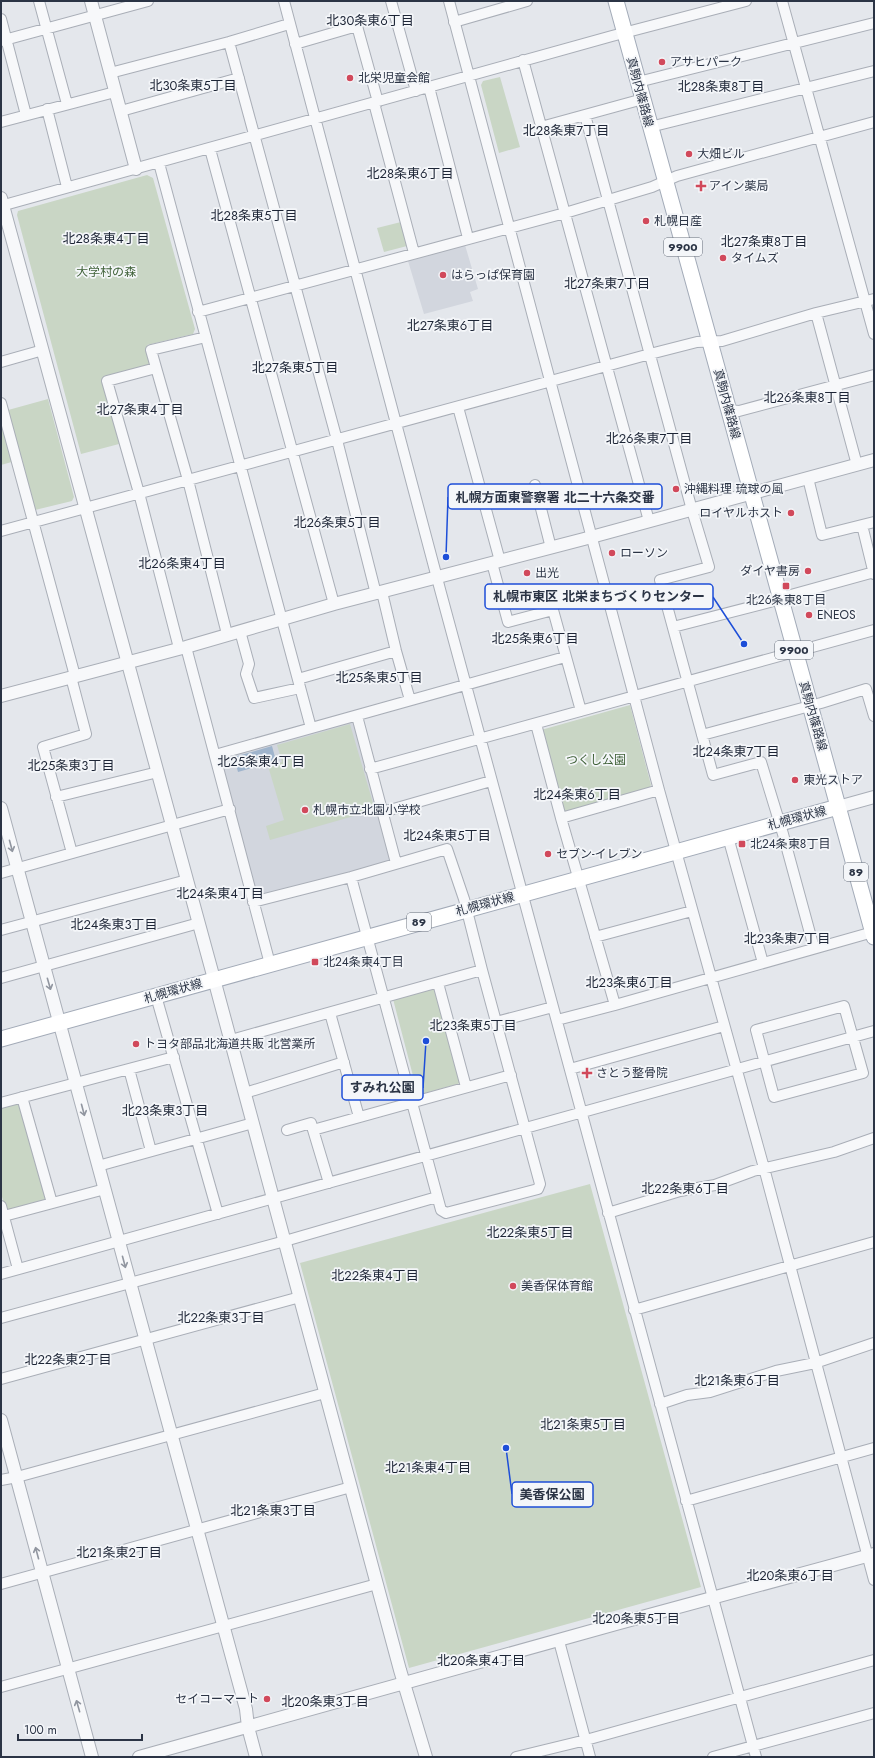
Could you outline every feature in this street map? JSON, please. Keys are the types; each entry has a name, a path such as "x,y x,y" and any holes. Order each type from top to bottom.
{"main road":[{"name":"真駒内篠路線","path":"616,1 664,181 710,341 838,807"},
{"name":"札幌環状線","path":"1,1039 838,807 872,927"}],"street":[{"path":"39,1 67,104"},
{"path":"91,1 136,169"},
{"path":"4,41 148,1"},
{"path":"284,1 466,686 756,1757"},
{"path":"391,1 416,91"},
{"path":"449,1 659,790 764,1168 840,1457 871,1555 874,1580"},
{"path":"454,22 527,1"},
{"path":"426,1757 404,1683 231,1040 2,203 159,163 523,60 746,1"},
{"path":"782,1 820,137 870,301 874,334"},
{"path":"1,19 4,41 26,115"},
{"path":"638,82 874,23"},
{"path":"110,73 229,42 289,24"},
{"path":"295,44 357,26 414,253"},
{"path":"229,42 379,593 410,700"},
{"path":"523,60 649,521"},
{"path":"650,127 874,70"},
{"path":"121,111 239,78"},
{"path":"429,87 468,238"},
{"path":"1,122 116,92"},
{"path":"541,127 642,99"},
{"path":"47,109 67,187"},
{"path":"585,115 692,510 709,567 660,580 672,627 713,775 761,762 814,948"},
{"path":"198,312 509,228 652,187 664,181 820,137 874,124"},
{"path":"210,149 334,604"},
{"path":"159,163 311,728"},
{"path":"1,531 650,354 697,342 722,341 816,314 870,301"},
{"path":"816,314 857,465"},
{"path":"206,337 151,350 188,480 227,634"},
{"path":"1,362 43,350"},
{"path":"156,368 107,381 215,755 270,964"},
{"path":"728,410 739,411 874,375"},
{"path":"1,403 73,676 86,734 43,746 72,853"},
{"path":"458,407 496,562 508,622 553,610 581,711"},
{"path":"1,696 183,648 334,604 551,548 874,460"},
{"path":"808,478 822,535 874,522"},
{"path":"535,485 551,548"},
{"path":"672,627 874,573 862,525"},
{"path":"370,770 874,630"},
{"path":"240,631 249,664 246,674 254,698 396,651"},
{"path":"215,755 410,700 466,686 565,657"},
{"path":"702,735 810,706 866,689 874,716"},
{"path":"357,716 370,770 383,812 396,863"},
{"path":"536,724 615,1005"},
{"path":"56,797 158,772"},
{"path":"383,812 492,781"},
{"path":"562,818 659,790"},
{"path":"838,807 874,797"},
{"path":"1,808 60,1022 170,1435 246,1709 248,1726 256,1757"},
{"path":"1,872 230,809"},
{"path":"728,837 763,963"},
{"path":"253,902 351,877 447,849 466,909 540,1184 538,1189 446,1213 441,1210 385,998 351,877"},
{"path":"1,930 187,880"},
{"path":"595,937 692,911"},
{"path":"1,978 199,923"},
{"path":"557,1020 615,1005 814,948 872,927"},
{"path":"231,1040 482,970"},
{"path":"438,983 466,1087"},
{"path":"156,996 218,1214"},
{"path":"496,1022 553,1006"},
{"path":"844,1006 853,1037 863,1073 774,1097 756,1030 844,1006"},
{"path":"330,1013 359,1117"},
{"path":"570,1069 724,1026"},
{"path":"1,1274 874,1032"},
{"path":"1,1103 174,1057"},
{"path":"245,1093 344,1062"},
{"path":"129,1069 151,1151"},
{"path":"313,1130 510,1075"},
{"path":"22,1097 52,1203"},
{"path":"98,1166 253,1123"},
{"path":"287,1130 311,1123 329,1183"},
{"path":"608,1213 680,1191 715,1185 764,1168 808,1159 874,1138"},
{"path":"4,1216 104,1189"},
{"path":"1,1318 285,1241 437,1197"},
{"path":"1,1206 18,1269"},
{"path":"634,1310 874,1242"},
{"path":"1,1379 300,1297"},
{"path":"660,1404 687,1395 710,1392 776,1371 815,1363 874,1344"},
{"path":"1,1480 17,1477 325,1393"},
{"path":"1,1420 92,1757"},
{"path":"686,1501 874,1448"},
{"path":"1,1584 197,1531 351,1487"},
{"path":"139,1757 616,1624 713,1599 871,1555"},
{"path":"1,1687 377,1584"},
{"path":"559,1641 590,1757"},
{"path":"516,1757 586,1740 874,1660"},
{"path":"713,1757 874,1713"}],"shaded area":[{"name":"はらっぱ保育園","path":"465,245 478,289 470,292 473,301 424,314 408,261"},
{"name":"札幌市立北園小学校","path":"353,721 390,861 256,897 220,758"}],"green space":[{"path":"500,77 520,147 499,153 481,85 483,81"},
{"name":"大学村の森","path":"147,175 153,178 195,329 193,334 147,345 152,362 149,366 102,378 119,444 81,454 17,215 18,211"},
{"path":"401,222 407,246 384,252 377,228"},
{"path":"48,399 74,497 72,501 35,510 22,459 1,465 1,412"},
{"name":"つくし公園","path":"630,705 651,785 648,791 564,814 541,730"},
{"path":"350,724 375,810 270,840 266,826 284,820 268,766 282,762 277,745"},
{"path":"431,988 434,989 460,1082 458,1084 418,1095 393,999"},
{"path":"20,1101 48,1202 6,1212 1,1193 1,1106"},
{"path":"590,1184 701,1587 409,1668 300,1263"}],"water":[{"path":"272,746 276,761 238,772 234,757"}],"place":[{"name":"アサヒパーク","path":"662,62"},
{"name":"北栄児童会館","path":"350,78"},
{"name":"大畑ビル","path":"689,154"},
{"name":"アイン薬局","path":"701,186"},
{"name":"札幌日産","path":"646,221"},
{"name":"タイムズ","path":"723,258"},
{"name":"はらっぱ保育園","path":"443,275"},
{"name":"沖縄料理 琉球の風","path":"676,489"},
{"name":"ロイヤルホスト","path":"791,513"},
{"name":"ローソン","path":"612,553"},
{"name":"札幌方面東警察署 北二十六条交番","path":"446,557"},
{"name":"ダイヤ書房","path":"808,571"},
{"name":"出光","path":"527,573"},
{"name":"北26条東8丁目","path":"786,586"},
{"name":"ENEOS","path":"809,615"},
{"name":"札幌市東区 北栄まちづくりセンター","path":"744,644"},
{"name":"東光ストア","path":"795,780"},
{"name":"札幌市立北園小学校","path":"305,810"},
{"name":"北24条東8丁目","path":"742,844"},
{"name":"セブン-イレブン","path":"548,854"},
{"name":"北24条東4丁目","path":"315,962"},
{"name":"すみれ公園","path":"426,1041"},
{"name":"トヨタ部品北海道共販 北営業所","path":"136,1044"},
{"name":"さとう整骨院","path":"587,1073"},
{"name":"美香保体育館","path":"513,1286"},
{"name":"美香保公園","path":"506,1448"},
{"name":"セイコーマート","path":"267,1699"}],"district":[{"name":"北30条東6丁目","path":"370,20"},
{"name":"北30条東5丁目","path":"193,85"},
{"name":"北28条東8丁目","path":"721,86"},
{"name":"北28条東7丁目","path":"566,130"},
{"name":"北28条東6丁目","path":"410,173"},
{"name":"北28条東5丁目","path":"254,215"},
{"name":"北28条東4丁目","path":"106,238"},
{"name":"北27条東8丁目","path":"764,241"},
{"name":"北27条東7丁目","path":"607,283"},
{"name":"北27条東6丁目","path":"450,325"},
{"name":"北27条東5丁目","path":"295,367"},
{"name":"北26条東8丁目","path":"807,397"},
{"name":"北27条東4丁目","path":"140,409"},
{"name":"北26条東7丁目","path":"649,438"},
{"name":"北26条東5丁目","path":"337,522"},
{"name":"北26条東4丁目","path":"182,563"},
{"name":"北25条東6丁目","path":"535,638"},
{"name":"北25条東5丁目","path":"379,677"},
{"name":"北24条東7丁目","path":"736,751"},
{"name":"北25条東4丁目","path":"261,761"},
{"name":"北25条東3丁目","path":"71,765"},
{"name":"北24条東6丁目","path":"577,794"},
{"name":"北24条東5丁目","path":"447,835"},
{"name":"北24条東4丁目","path":"220,893"},
{"name":"北24条東3丁目","path":"114,924"},
{"name":"北23条東7丁目","path":"787,938"},
{"name":"北23条東6丁目","path":"629,982"},
{"name":"北23条東5丁目","path":"473,1025"},
{"name":"北23条東3丁目","path":"165,1110"},
{"name":"北22条東6丁目","path":"685,1188"},
{"name":"北22条東5丁目","path":"530,1232"},
{"name":"北22条東4丁目","path":"375,1275"},
{"name":"北22条東3丁目","path":"221,1317"},
{"name":"北22条東2丁目","path":"68,1359"},
{"name":"北21条東6丁目","path":"737,1380"},
{"name":"北21条東5丁目","path":"583,1424"},
{"name":"北21条東4丁目","path":"428,1467"},
{"name":"北21条東3丁目","path":"273,1510"},
{"name":"北21条東2丁目","path":"119,1552"},
{"name":"北20条東6丁目","path":"790,1575"},
{"name":"北20条東5丁目","path":"636,1618"},
{"name":"北20条東4丁目","path":"481,1660"},
{"name":"北20条東3丁目","path":"325,1701"}]}
